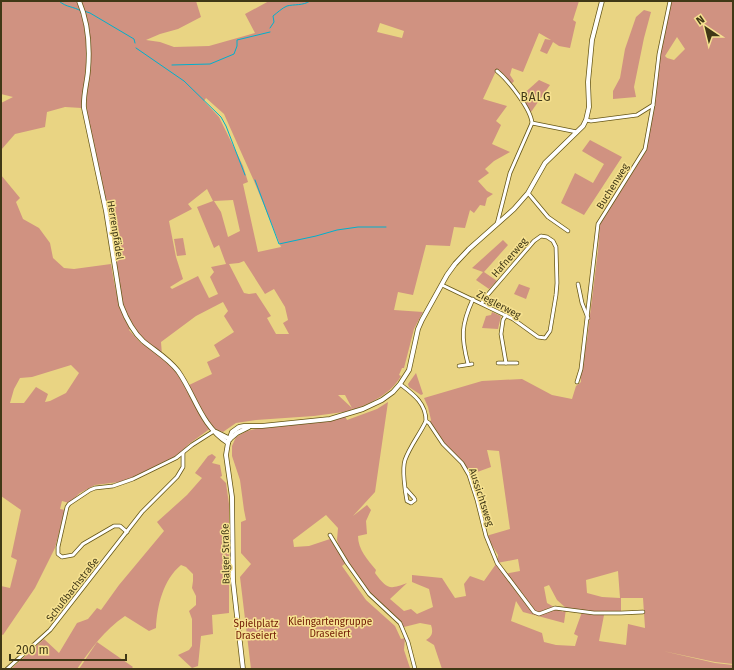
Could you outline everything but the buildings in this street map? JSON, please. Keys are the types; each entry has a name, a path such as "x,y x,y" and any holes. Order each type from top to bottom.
{"street":[{"name":"Herrenpfädel","path":"79,1 83,12 89,47 89,60 83,100 84,108 106,211 121,305 126,318 142,340 171,363 178,371 205,420 220,438 229,441"},
{"path":"229,441 235,430 244,426 330,419 352,413 382,400 400,384 409,370 418,329 442,284 462,256 514,210 528,193 545,163 583,126 589,107 588,82 592,40 602,1"},
{"name":"Buchenweg","path":"577,382 581,369 588,318 598,224 645,149 653,105 659,54 670,1"},
{"path":"496,71 505,80 532,118 532,123 510,173 497,224"},
{"path":"586,120 591,121 637,115 653,105"},
{"path":"532,123 577,132"},
{"path":"528,193 548,217 568,231"},
{"name":"Hafnerweg","path":"482,303 534,241 541,236 547,237 553,241 556,247 557,283 550,331 546,336"},
{"name":"Zieglerweg","path":"442,284 506,315 538,337 543,338 546,336"},
{"path":"578,284 582,303 588,318"},
{"path":"459,366 470,364 463,343 466,314 473,299"},
{"path":"506,315 503,320 501,334 506,363"},
{"path":"498,363 517,363"},
{"name":"Aussichtsweg","path":"400,384 418,398 423,406 426,421 429,423 443,444 462,463 469,475 490,549 497,563 534,612 539,614 555,608 594,613 643,612"},
{"path":"406,490 404,462 426,421"},
{"path":"128,530 142,512 177,477 183,467 183,453 192,445 214,431"},
{"name":"Balger Straße","path":"229,441 226,455 233,512 233,581 243,669"},
{"name":"Schußbachstraße","path":"7,669 50,630 128,530 120,526 114,526 83,544 73,555 62,557 58,554 58,547 67,507 77,498 95,488 113,486 133,479 183,453"},
{"path":"330,535 347,563 369,594 400,623 408,642 416,669"}],"green space":[{"path":"1,1 77,1 85,27 87,54 82,108 65,107 47,112 45,127 15,134 1,150 1,103 13,97 1,94"},
{"path":"81,1 196,1 201,17 178,29 146,40 160,42 174,47 209,46 255,33 245,14 269,1 579,1 573,20 576,22 570,48 559,46 553,42 547,54 540,51 545,39 551,40 539,33 523,72 512,68 510,75 514,81 510,86 496,71 483,99 507,106 496,121 501,125 492,144 510,152 494,161 485,169 489,173 478,181 487,191 493,194 487,198 485,206 480,205 474,213 470,210 465,228 454,227 450,246 426,245 413,295 398,292 394,310 423,312 414,329 404,368 402,368 399,375 401,376 392,388 367,404 353,410 352,408 351,411 236,423 223,432 211,428 189,444 177,456 132,478 119,482 95,485 80,493 69,503 62,501 60,509 65,510 55,548 35,588 3,635 1,634 1,586 10,588 17,560 11,557 21,510 1,496 1,175 20,198 16,202 23,219 39,228 50,243 53,258 64,268 74,269 111,264 120,305 131,328 129,330 141,343 159,353 138,333 130,322 123,307 87,116 86,99 91,67 91,47 86,18","holes":["380,23 404,31 402,38 377,32","206,98 224,114 281,247 258,252 243,184 248,182 243,166 219,117 204,101","207,189 213,201 197,207 214,248 219,245 226,264 211,267 214,272 210,277 218,294 209,298 198,276 172,289 170,287 183,279 176,257 169,221 192,209 188,204","233,200 240,231 228,237 221,212 214,201","244,261 265,294 274,289 285,307 288,320 283,323 289,334 276,334 267,318 271,316 256,293 244,293 229,264","223,302 228,311 224,316 234,332 214,345 220,356 207,362 212,374 187,386 183,379 162,355 161,342 196,316","71,365 79,373 66,393 50,401 45,402 48,394 36,387 24,403 10,403 14,389 20,378 32,377","338,395 345,395 352,408"]},
{"path":"670,1 733,1 733,664 715,662 663,651 715,663 733,665 733,669 442,669 434,645 426,640 432,633 431,625 420,623 404,627 369,594 341,552 337,540 338,528 326,515 293,540 294,547 309,546 330,539 346,563 342,566 366,600 395,626 401,639 405,638 404,650 410,668 413,669 251,669 240,577 251,564 241,553 241,522 246,520 240,480 232,456 232,446 236,437 247,431 268,426 345,416 347,420 377,409 388,402 375,492 353,516 367,505 371,510 366,521 367,534 358,536 358,541 367,559 376,570 375,573 379,578 389,587 396,587 407,583 390,599 404,611 411,609 417,614 433,607 429,589 412,582 412,575 442,578 455,598 466,596 464,584 470,576 484,581 496,564 504,574 520,571 518,559 497,563 498,555 486,536 510,529 499,451 487,450 491,467 469,475 462,463 443,444 429,423 431,420 424,398 482,381 522,379 552,395 572,399 576,386 581,382 580,375 587,339 600,224 646,151 654,105 658,66","holes":["677,37 685,49 674,60 665,56","618,571 620,598 602,597 587,593 586,580","549,585 557,600 566,608 563,612 547,603 544,587","621,598 643,598 645,628 628,624 626,645 599,641 604,615 594,614 595,612 621,612","516,601 523,612 564,623 566,609 582,612 574,634 578,636 575,646 556,645 544,642 542,633 511,621"]},
{"path":"644,10 651,12 634,87 636,97 613,99 613,91 620,78 625,49 636,17"},
{"path":"539,80 550,85 531,112 520,97"},
{"path":"590,140 622,157 584,215 561,203 575,173 593,183 604,164 582,151"},
{"path":"183,238 186,255 177,256 174,239"},
{"path":"503,240 508,245 484,272 497,281 489,289 476,280 483,272 472,268"},
{"path":"519,284 530,288 526,299 514,294"},
{"path":"492,312 501,316 498,329 482,328 486,316 491,315"},
{"path":"416,373 423,394 421,395 409,387 408,384"},
{"path":"212,454 216,457 212,463 220,465 222,476 220,477 226,483 229,504 229,613 212,615 213,634 201,636 198,666 192,668 178,655 189,650 192,646 192,619 189,611 196,605 196,596 192,588 193,574 186,567 181,565 165,586 158,611 156,628 149,631 125,616 117,621 104,634 77,669 11,669 44,639 59,653 77,623 88,619 97,608 101,610 119,585 164,531 157,522 187,495 202,478 195,473 208,456"},
{"path":"97,642 133,667 131,669 79,669"}],"waterway":[{"path":"59,1 81,11"},
{"path":"270,28 274,22 273,16 283,8 290,5 304,4 310,1"},
{"path":"84,11 134,39 135,43"},
{"path":"172,65 210,64 234,54 237,46 237,40 270,32"},
{"path":"136,48 184,81 221,117 245,175"},
{"path":"255,180 279,244 337,230 358,227 386,227"}],"district":[{"name":"BALG","path":"536,97"}],"park label":[{"name":"Kleingartengruppe Draseiert","path":"330,626"},
{"name":"Spielplatz Draseiert","path":"256,628"}]}
